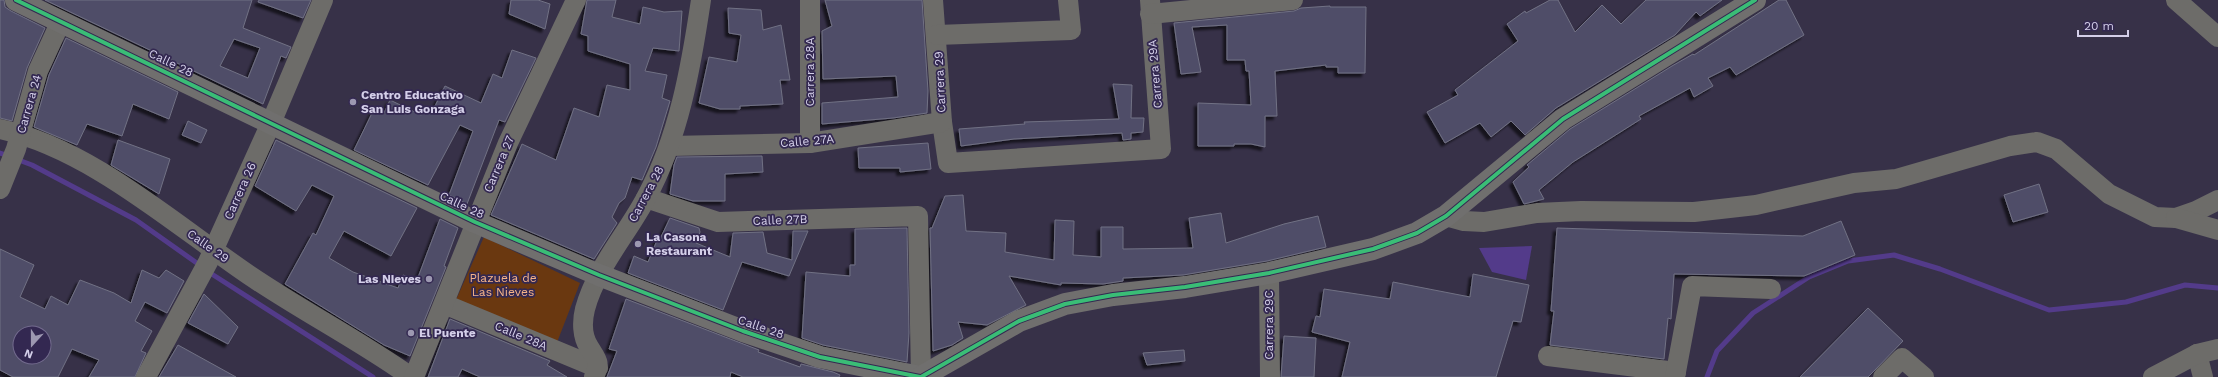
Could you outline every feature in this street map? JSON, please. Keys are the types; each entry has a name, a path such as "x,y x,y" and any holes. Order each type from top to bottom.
{"street":[{"name":"Calle 28","path":"16,0 475,222 599,275 743,331 820,357 921,377"},
{"name":"Carrera 26","path":"146,377 211,256 271,123 323,0"},
{"name":"Carrera 27","path":"414,377 508,143 576,0"},
{"name":"Carrera 28","path":"596,372 596,357 588,347 584,335 583,320 590,294 599,275 646,198 670,146 694,45 701,0"},
{"name":"Carrera 28A","path":"810,0 810,143"},
{"name":"Carrera 29","path":"933,0 937,35 942,122 948,163"},
{"path":"937,35 1071,30 1068,0"},
{"path":"1150,7 1293,0"},
{"path":"921,377 1019,321 1065,304 1112,295 1185,287 1269,273 1373,249 1417,232 1446,216 1563,119 1755,0"},
{"path":"2176,0 2218,37"},
{"name":"Carrera 29A","path":"948,163 1161,149 1150,7"},
{"name":"Carrera 24","path":"3,182 18,141 38,71 61,21"},
{"name":"Calle 27A","path":"670,146 810,143 942,122"},
{"name":"Calle 29","path":"0,129 18,141 60,149 100,172 211,256 383,357 411,377"},
{"path":"1446,216 1464,221 1484,222 1537,213 1581,211 1694,212 1756,205 1854,184 1896,179 2010,146 2038,142 2056,149 2109,194 2135,208 2155,217 2176,218 2218,230"},
{"name":"Calle 27B","path":"646,198 718,222 918,216 921,377"},
{"path":"2176,218 2196,211 2218,200"},
{"name":"Carrera 29C","path":"1269,273 1270,377"},
{"path":"1548,356 1675,374 1692,286 1771,289"},
{"name":"Calle 28A","path":"444,304 596,372"},
{"path":"2153,377 2197,354 2218,349"},
{"path":"2197,354 2203,377"},
{"path":"1883,377 1902,358 1924,377"}],"green space":[{"name":"Plazuela de Las Nieves","path":"484,237 580,283 556,345 455,302"}],"shaded area":[{"path":"1532,246 1526,280 1492,272 1479,248"}],"building":[{"path":"0,0 4,0 5,7 11,11 45,28 27,68 12,121 0,118"},
{"path":"45,0 252,0 243,28 291,47 286,58 281,56 263,104","holes":["234,39 260,48 248,78 220,66"]},
{"path":"259,0 311,0 303,18 258,2"},
{"path":"511,0 538,0 550,4 545,29 509,14"},
{"path":"587,0 616,0 612,17 640,24 643,7 664,12 682,11 679,51 653,48 645,71 667,75 662,98 670,101 656,147 642,180 632,177 625,198 619,203 612,217 617,223 594,259 491,215 522,144 556,160 574,108 599,117 607,85 630,90 630,64 588,51 588,36 581,34"},
{"path":"825,0 922,0 928,91 927,113 893,118 822,124 822,103 898,97 896,76 823,79 822,31 832,26"},
{"path":"1550,0 1558,0 1575,32 1602,5 1621,24 1646,0 1722,0 1700,16 1696,12 1675,35 1556,108 1525,135 1511,121 1491,137 1480,123 1445,143 1427,112 1458,95 1455,90 1518,41 1507,24 1525,11 1526,13"},
{"path":"1779,0 1786,0 1804,35 1736,75 1730,67 1708,78 1713,86 1694,97 1690,88 1639,116 1641,119 1573,162 1539,190 1544,199 1524,204 1513,182 1529,167 1527,165 1570,129 1672,66 1693,54 1694,55"},
{"path":"1330,6 1366,7 1365,73 1338,73 1338,67 1326,67 1326,65 1275,71 1277,116 1265,116 1265,147 1251,144 1234,144 1234,146 1198,146 1198,103 1251,105 1249,71 1246,71 1245,60 1227,60 1227,25 1192,27 1201,72 1181,74 1174,23"},
{"path":"728,8 761,10 763,30 781,25 790,80 780,80 783,104 740,106 740,109 720,109 699,103 709,57 737,62 741,35 729,33"},
{"path":"66,38 178,92 169,119 133,104 122,136 87,124 77,145 34,127 49,75"},
{"path":"512,50 536,58 505,122 499,120 467,204 449,195 473,131 460,125 428,185 354,150 374,109 384,113 390,100 421,115 435,106 445,86 481,103 493,74 502,78"},
{"path":"1113,84 1132,85 1131,118 1144,118 1143,132 1131,133 1131,139 1123,140 1122,133 1014,139 961,146 959,129 1025,124 1024,122 1119,119"},
{"path":"188,121 207,130 201,143 182,135"},
{"path":"118,140 170,159 159,194 111,165"},
{"path":"276,140 417,208 391,256 344,231 329,258 353,272 398,288 403,275 417,280 440,219 458,228 444,266 446,267 410,356 384,345 285,284 313,233 316,235 334,196 312,185 296,211 255,186"},
{"path":"928,143 931,169 900,172 900,168 859,168 858,148"},
{"path":"762,156 763,172 725,174 725,201 693,201 670,194 674,165 677,157"},
{"path":"2039,184 2048,212 2013,222 2004,195"},
{"path":"963,195 966,231 1006,233 1005,252 1054,260 1055,220 1074,221 1073,255 1101,257 1101,227 1123,227 1123,249 1193,248 1189,218 1221,213 1226,243 1284,224 1318,216 1326,247 1267,261 1183,275 1123,278 1123,281 1103,284 1061,283 1061,285 1009,276 1026,305 987,325 958,322 963,338 952,345 933,351 930,228 932,228 945,196"},
{"path":"670,218 699,228 700,232 696,243 730,257 733,233 763,232 767,253 792,260 793,231 808,231 789,276 742,262 723,310 628,273 634,256 648,262 658,238 660,239"},
{"path":"1841,221 1855,255 1804,276 1674,274 1671,319 1668,318 1664,359 1550,345 1554,311 1551,311 1557,228 1803,236"},
{"path":"907,228 909,333 907,362 823,345 802,338 806,272 850,276 850,265 855,265 855,229"},
{"path":"0,249 34,265 20,297 45,309 51,296 68,305 80,280 114,293 131,303 142,270 159,278 166,270 184,281 167,313 145,302 135,321 152,331 141,351 146,353 135,377 89,377 99,360 72,349 58,377 13,377 0,370"},
{"path":"1473,274 1529,285 1521,322 1513,321 1496,377 1342,377 1350,342 1312,332 1316,316 1320,317 1324,289 1390,299 1393,282 1470,297"},
{"path":"204,294 238,327 228,344 188,323"},
{"path":"626,299 759,350 758,352 800,367 801,364 840,375 839,377 743,377 731,372 730,377 607,377 617,351 609,349"},
{"path":"1868,308 1903,341 1874,371 1868,377 1800,377"},
{"path":"450,319 550,361 547,365 567,377 480,377 462,369 458,377 428,377"},
{"path":"1284,336 1316,338 1314,377 1281,377"},
{"path":"178,345 236,377 159,377"},
{"path":"1184,350 1185,361 1147,365 1143,353"}],"waterway":[{"path":"0,153 9,156"},
{"path":"16,159 32,165 136,220 201,266"},
{"path":"1707,377 1717,351 1753,313 1809,277 1848,261 1894,255 1940,269 2049,310 2126,302 2185,285 2218,288"},
{"path":"207,271 373,377"}],"cycle path":[{"path":"16,0 475,222 599,275 743,331 820,357 920,377"},
{"path":"921,377 1019,321 1065,304 1113,295 1185,287 1269,273 1373,249 1417,233 1446,216 1563,119 1755,0"}],"place":[{"name":"Centro Educativo San Luis Gonzaga","path":"353,102"},
{"name":"La Casona Restaurant","path":"638,244"},
{"name":"Las Nieves","path":"429,279"},
{"name":"El Puente","path":"411,333"}]}
